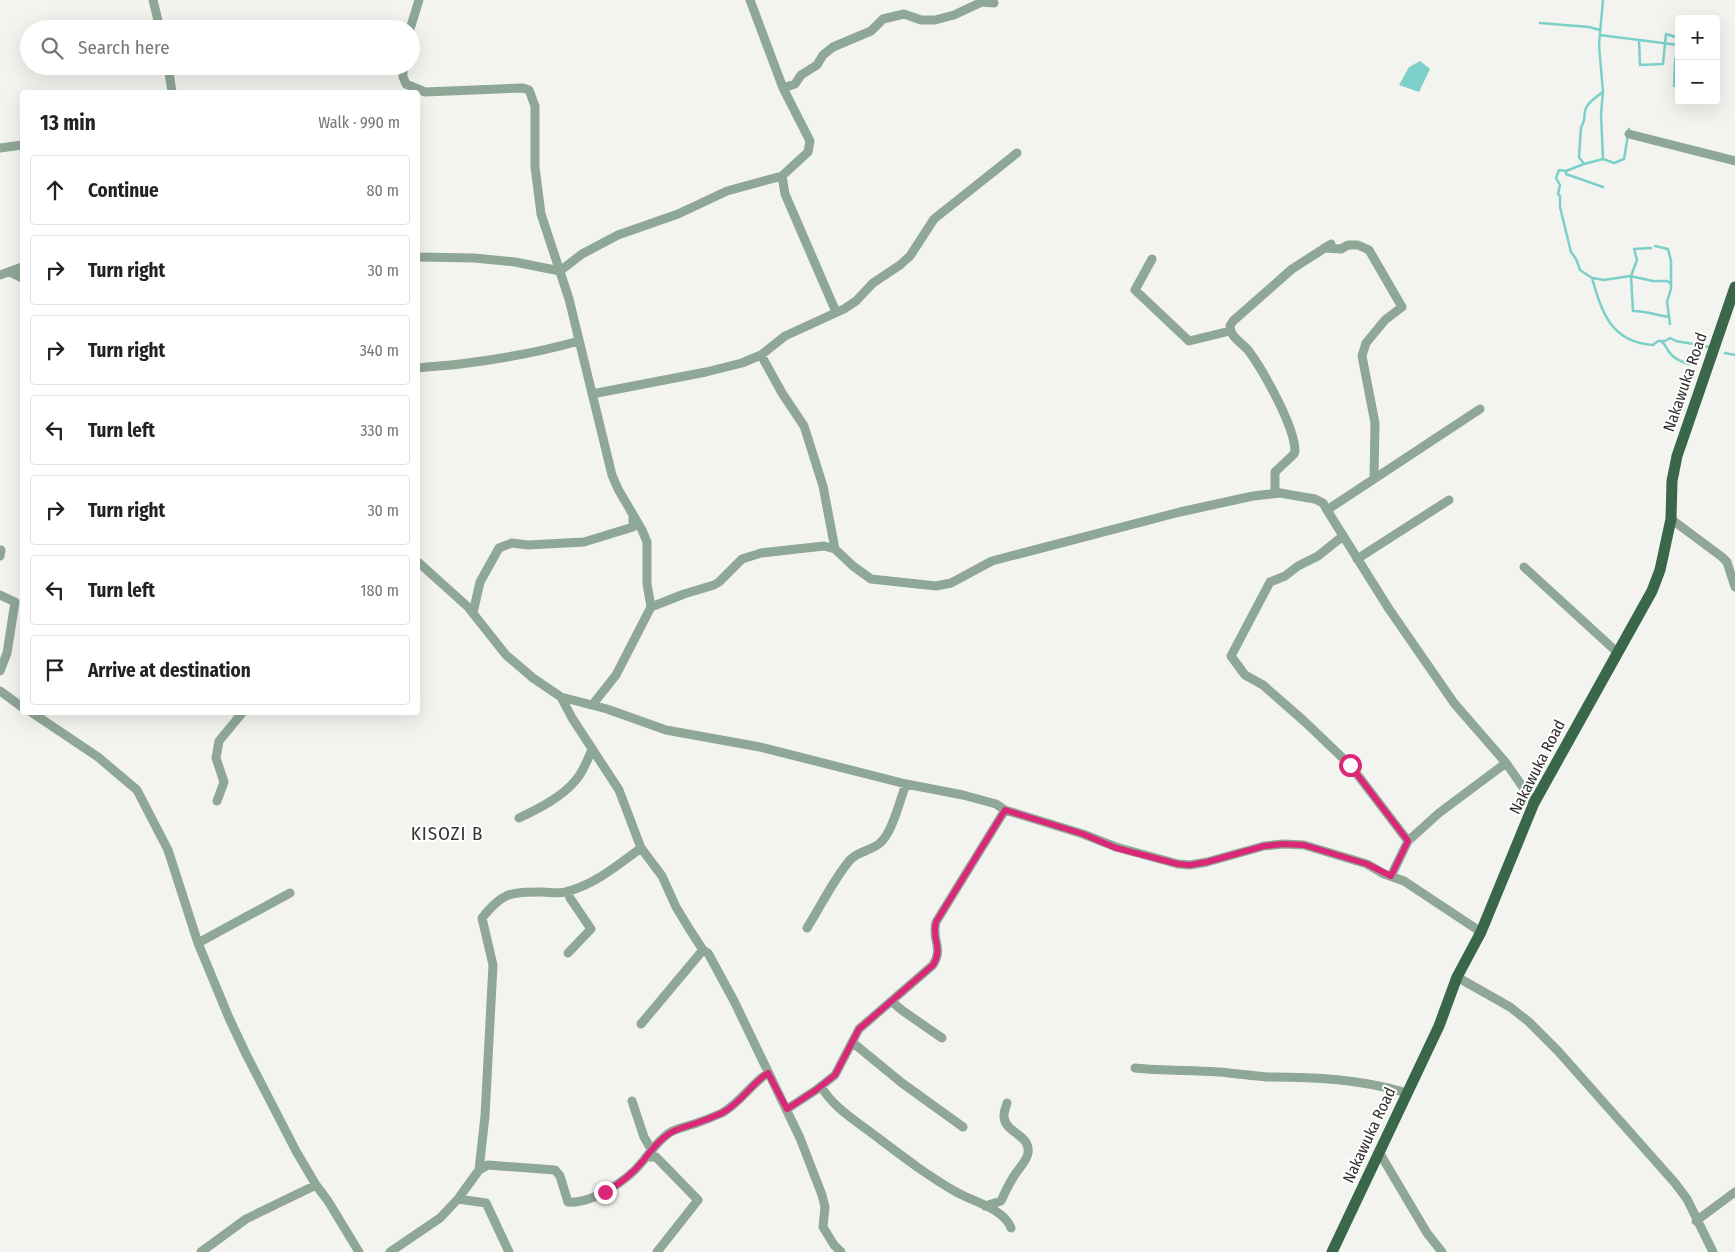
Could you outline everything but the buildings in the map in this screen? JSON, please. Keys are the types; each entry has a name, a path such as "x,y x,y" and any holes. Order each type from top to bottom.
{"main road":[{"name":"Nakawuka Road","path":"1332,1252 1439,1026 1457,977 1481,932 1534,803 1657,579 1671,519 1672,482 1677,456 1735,287"}],"street":[{"path":"153,0 158,20"},
{"path":"413,20 419,0"},
{"path":"420,257 515,262 560,271 582,254 618,235 678,214 728,192 782,176 808,152 810,141 783,88 750,0"},
{"path":"783,88 795,84 801,75 817,66 823,55 833,47 871,31 883,19 904,14 921,20 935,20 954,15 982,2 994,3"},
{"path":"169,75 172,90"},
{"path":"403,75 406,84 426,92 523,88 529,90 533,96 535,106 535,167 541,214 560,271 612,475 646,542 647,584 651,607 616,675 593,704"},
{"path":"1628,134 1735,161"},
{"path":"0,148 20,144"},
{"path":"592,394 706,372 742,363 760,355 785,336 856,301 873,283 910,256 934,218 1017,153"},
{"path":"782,176 785,194 836,312"},
{"path":"1275,493 1275,472 1294,454 1291,430 1260,368 1230,331 1230,326 1292,268 1328,246 1341,249 1348,245 1358,245 1369,250 1402,307 1386,320 1366,343 1362,356 1375,424 1374,479"},
{"path":"1152,259 1135,290 1188,341 1230,331"},
{"path":"3,271 20,267"},
{"path":"3,271 20,277"},
{"path":"420,368 458,365 510,357 579,341"},
{"path":"760,355 804,426 823,486 835,549"},
{"path":"1327,510 1480,409"},
{"path":"651,607 714,585 747,556 824,546 835,549 853,566 871,579 943,586 992,561 1180,512 1275,493 1315,499 1323,503 1389,609 1454,703 1506,763 1534,803"},
{"path":"1357,559 1449,500"},
{"path":"473,613 480,582 499,548 512,543 528,545 584,542 633,527 633,514"},
{"path":"1671,519 1727,562 1735,587"},
{"path":"1343,536 1318,556 1298,566 1285,576 1270,582 1230,656 1245,675 1270,691 1350,765 1408,841"},
{"path":"420,564 473,613 506,655 533,678 561,697 593,704 666,730 760,747 906,784 963,795 996,804 1005,810 1083,834 1116,848 1178,864 1190,865 1207,862 1264,846 1283,844 1304,845 1367,864 1404,881 1481,932"},
{"path":"1524,567 1618,653"},
{"path":"0,595 15,602 7,653 0,671"},
{"path":"0,691 20,706"},
{"path":"561,697 572,718 619,790 641,848 662,876 676,907 702,950 708,953 734,1001 800,1138 822,1195 825,1207 823,1227 834,1245 841,1252"},
{"path":"572,718 580,702"},
{"path":"35,715 98,757 137,790 168,850 198,943 246,1054 296,1151 359,1252"},
{"path":"217,801 224,782 216,758 219,741 241,715"},
{"path":"519,818 533,811 577,780 592,750"},
{"path":"1391,876 1408,841 1439,814 1506,763"},
{"path":"807,928 851,858 864,850 876,846 887,834 906,784"},
{"path":"787,1109 835,1075 859,1029 933,965 938,958 938,947 934,933 936,922 1005,810"},
{"path":"479,1170 485,1116 493,965 482,918 502,897 510,894 564,893 594,880 641,848"},
{"path":"568,891 570,898 591,929 568,953"},
{"path":"198,943 290,894"},
{"path":"641,1024 702,950"},
{"path":"1457,977 1510,1007 1529,1022 1558,1051 1675,1183 1687,1199 1696,1221 1713,1252"},
{"path":"891,1001 902,1011 942,1038"},
{"path":"852,1042 902,1083 963,1127"},
{"path":"1135,1068 1268,1077 1289,1076 1344,1081 1406,1093"},
{"path":"390,1252 440,1218 458,1199 479,1170 488,1165 555,1170 560,1176 568,1202 576,1203 615,1186 642,1162 648,1153 667,1134 723,1112 768,1073"},
{"path":"821,1086 830,1099 848,1115 906,1159 958,1193 1008,1220 1011,1228"},
{"path":"632,1101 648,1153 656,1157 698,1200 657,1252"},
{"path":"985,1206 1000,1201 1028,1154 1028,1146 1025,1141 1008,1128 1005,1123 1004,1115 1007,1103"},
{"path":"1379,1152 1428,1233 1442,1252"},
{"path":"201,1252 246,1219 316,1185"},
{"path":"1696,1221 1735,1192"},
{"path":"458,1199 486,1204 509,1252"}],"water":[{"path":"1420,61 1430,69 1419,92 1399,85 1409,67"}],"waterway":[{"path":"1603,0 1599,45 1603,92 1590,103 1585,111 1581,127 1579,157 1584,164 1566,171 1559,170 1556,178 1560,185 1558,194 1560,196 1560,207 1571,252 1580,270 1592,278 1605,314 1610,324 1618,332 1639,343 1653,345 1658,341 1665,341 1670,338 1676,341 1710,347"},
{"path":"1540,23 1589,27 1600,30"},
{"path":"1639,41 1640,65 1663,64 1666,34 1675,37"},
{"path":"1600,35 1678,45 1674,86"},
{"path":"1603,92 1601,114 1603,159 1614,163 1624,159 1629,129"},
{"path":"1584,164 1603,159"},
{"path":"1566,171 1566,174 1603,187"},
{"path":"1655,246 1668,249 1671,261 1671,289 1667,302 1670,324"},
{"path":"1651,248 1634,249 1637,260 1631,276 1633,311 1669,317"},
{"path":"1593,278 1604,280 1630,276 1670,283"},
{"path":"1662,342 1674,357 1689,364"},
{"path":"1725,353 1735,355"}],"district":[{"name":"KISOZI B","path":"447,833"}],"route":[{"path":"605,1192 615,1186 642,1162 651,1149 667,1134 723,1112 768,1073 787,1109 835,1075 859,1029 933,965 938,958 938,947 934,933 936,922 1005,810 1083,834 1116,848 1178,864 1190,865 1207,862 1264,846 1283,844 1304,845 1367,864 1391,876 1408,841 1350,765"}]}
